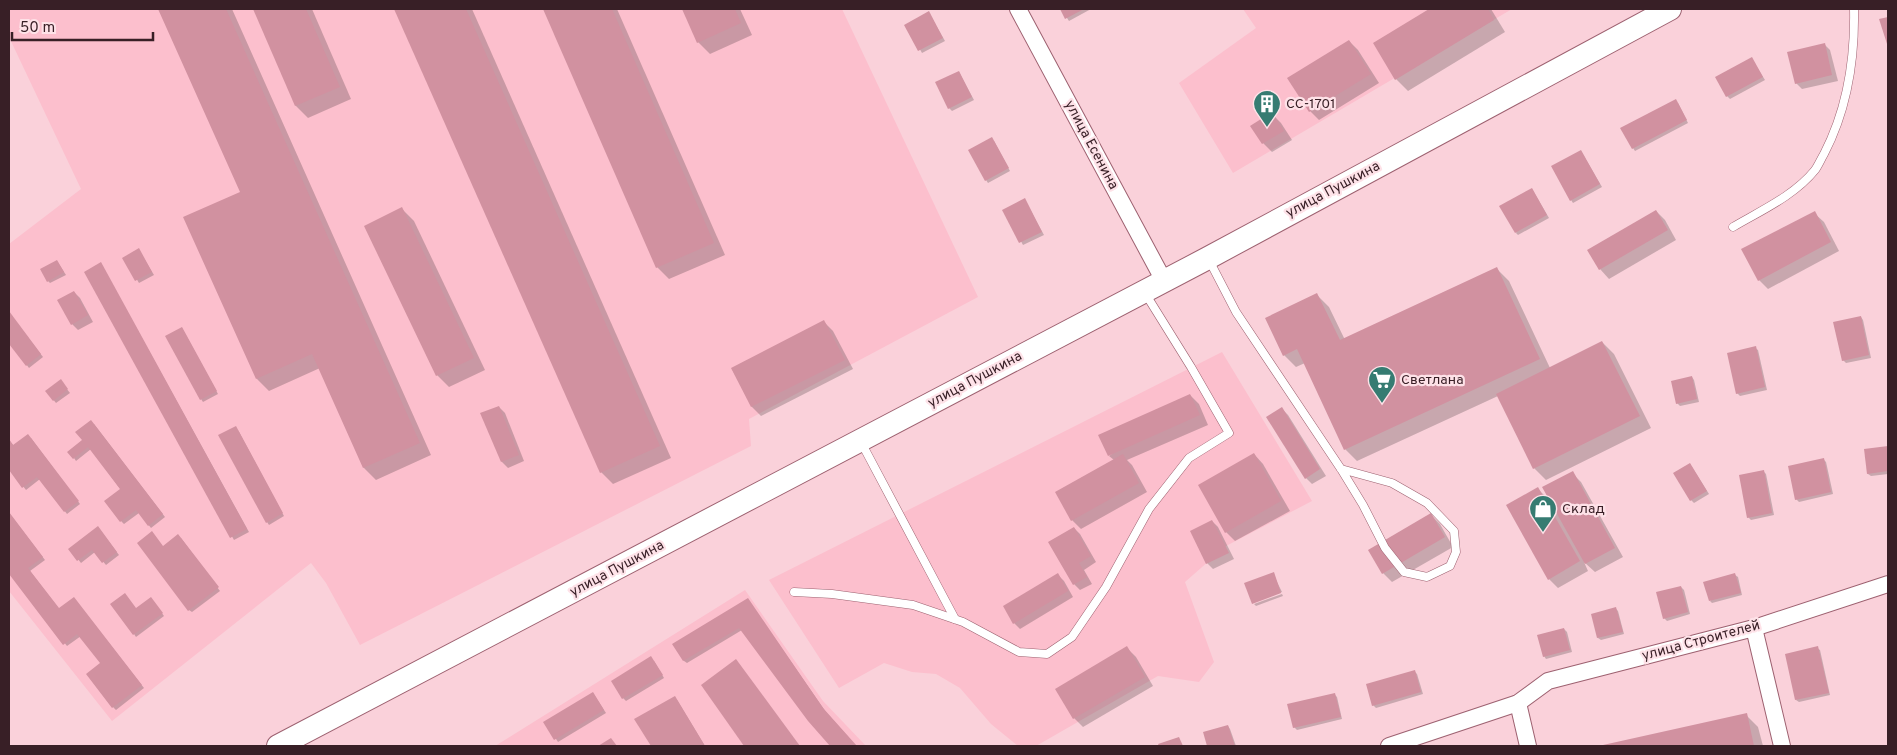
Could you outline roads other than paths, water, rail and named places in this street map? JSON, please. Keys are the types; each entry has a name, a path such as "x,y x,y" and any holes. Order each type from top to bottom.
{"main road":[{"name":"улица Пушкина","path":"278,746 1144,292 1670,9"}],"street":[{"name":"улица Есенина","path":"1018,9 1164,281"},
{"name":"улица Строителей","path":"1388,746 1518,703 1548,681 1754,628 1888,584"},
{"path":"1754,628 1782,746"},
{"path":"1518,703 1528,746"}],"lane":[{"path":"1733,227 1791,193 1815,170 1833,136 1843,106 1855,35 1854,9"},
{"path":"1208,258 1236,312 1341,469 1363,505 1385,548 1404,572 1427,577 1450,566 1456,552 1454,531 1427,503 1392,482 1341,469"},
{"path":"794,592 832,594 913,605 956,619 1019,652 1047,654 1072,638 1106,587 1149,509 1189,458 1229,433 1191,367 1144,292"},
{"path":"860,440 956,619"}],"place":[{"name":"СС-1701","path":"1267,128"},
{"name":"Светлана","path":"1382,404"},
{"name":"Склад","path":"1543,533"}]}
